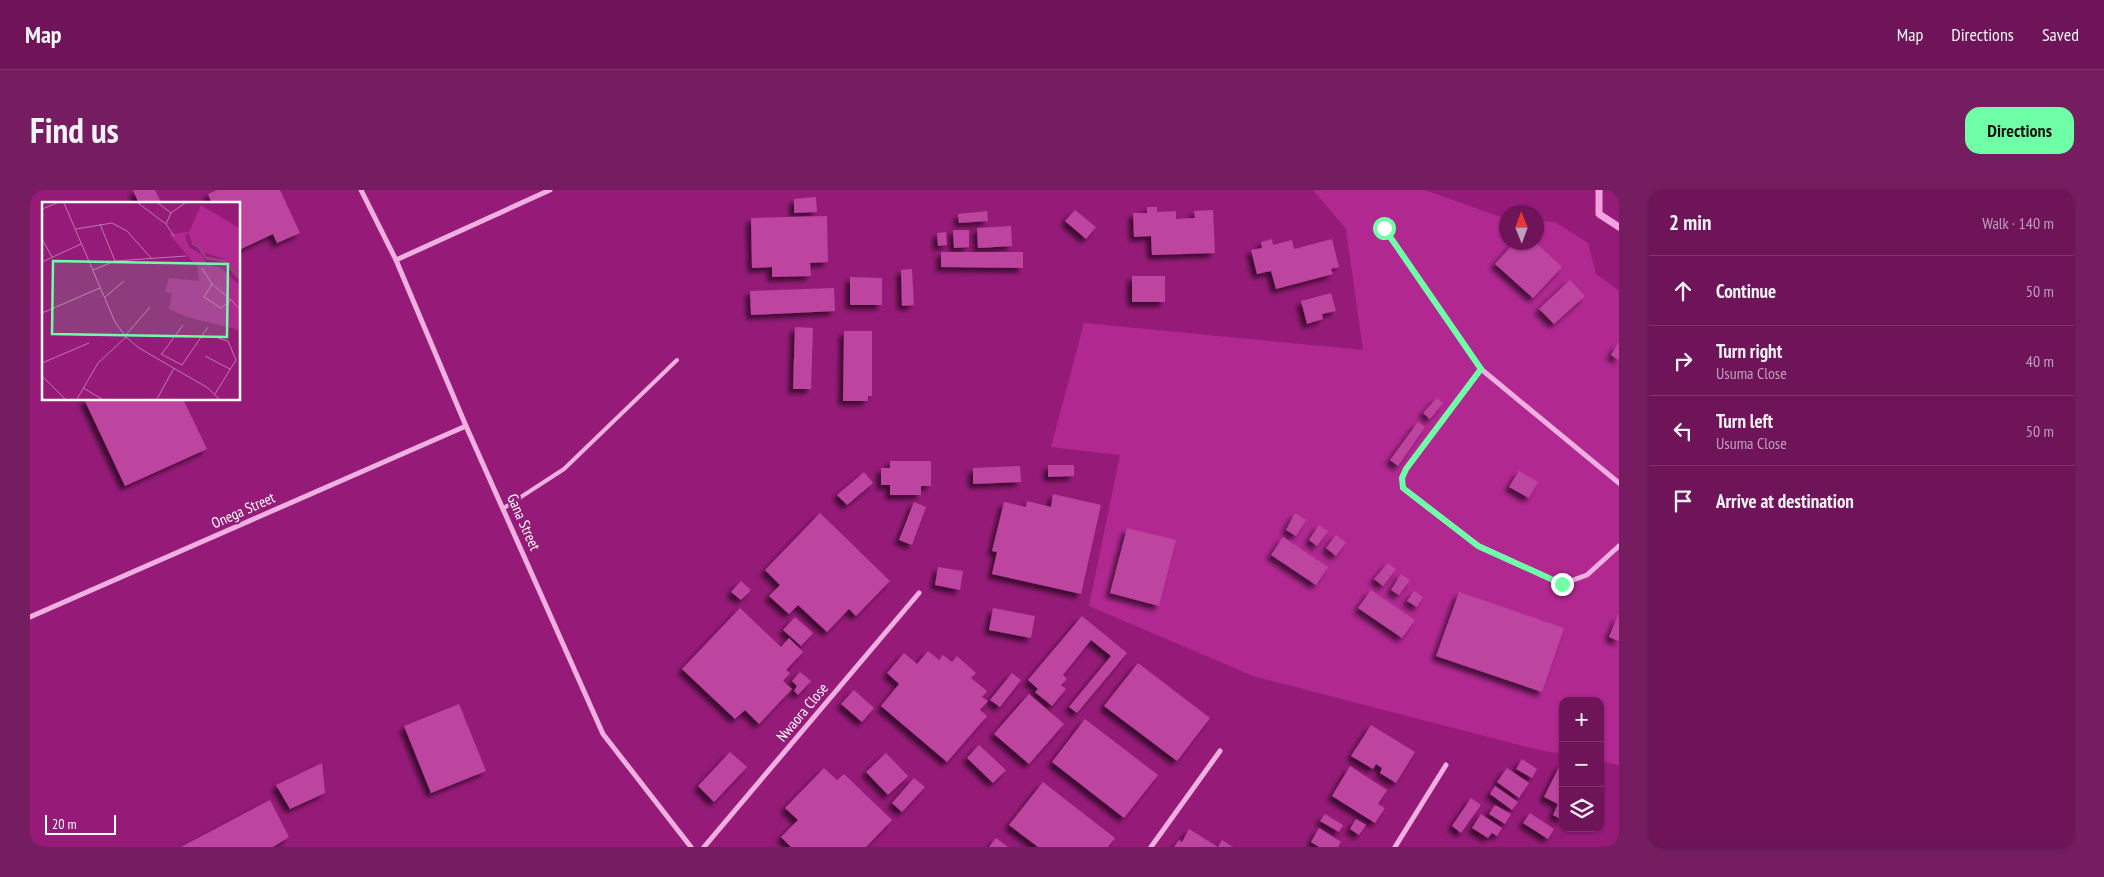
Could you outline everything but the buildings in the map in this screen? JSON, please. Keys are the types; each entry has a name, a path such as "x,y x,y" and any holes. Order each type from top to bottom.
{"street":[{"name":"Gana Street","path":"361,190 396,260 466,426 603,734 691,847"},
{"path":"396,260 550,190"},
{"path":"1384,228 1481,369 1619,482"},
{"path":"1481,369 1406,469 1402,478 1403,488 1478,546 1562,584 1588,575 1619,546"},
{"name":"Onega Street","path":"30,617 466,426"},
{"name":"Nwaora Close","path":"704,847 919,593"},
{"path":"1151,847 1220,751"},
{"path":"1395,847 1446,765"}],"lane":[{"path":"504,508 564,469 677,360"}],"shaded area":[{"path":"1313,190 1425,190 1499,216 1499,250 1544,250 1544,221 1555,222 1588,243 1596,274 1619,291 1619,765 1604,762 1604,697 1559,697 1559,753 1539,750 1253,676 1089,606 1120,455 1051,447 1084,323 1363,350 1346,229"}],"waterway":[{"path":"1599,190 1599,214 1619,227"}],"route":[{"path":"1384,228 1481,369 1406,469 1402,478 1403,488 1478,546 1562,584"}]}
